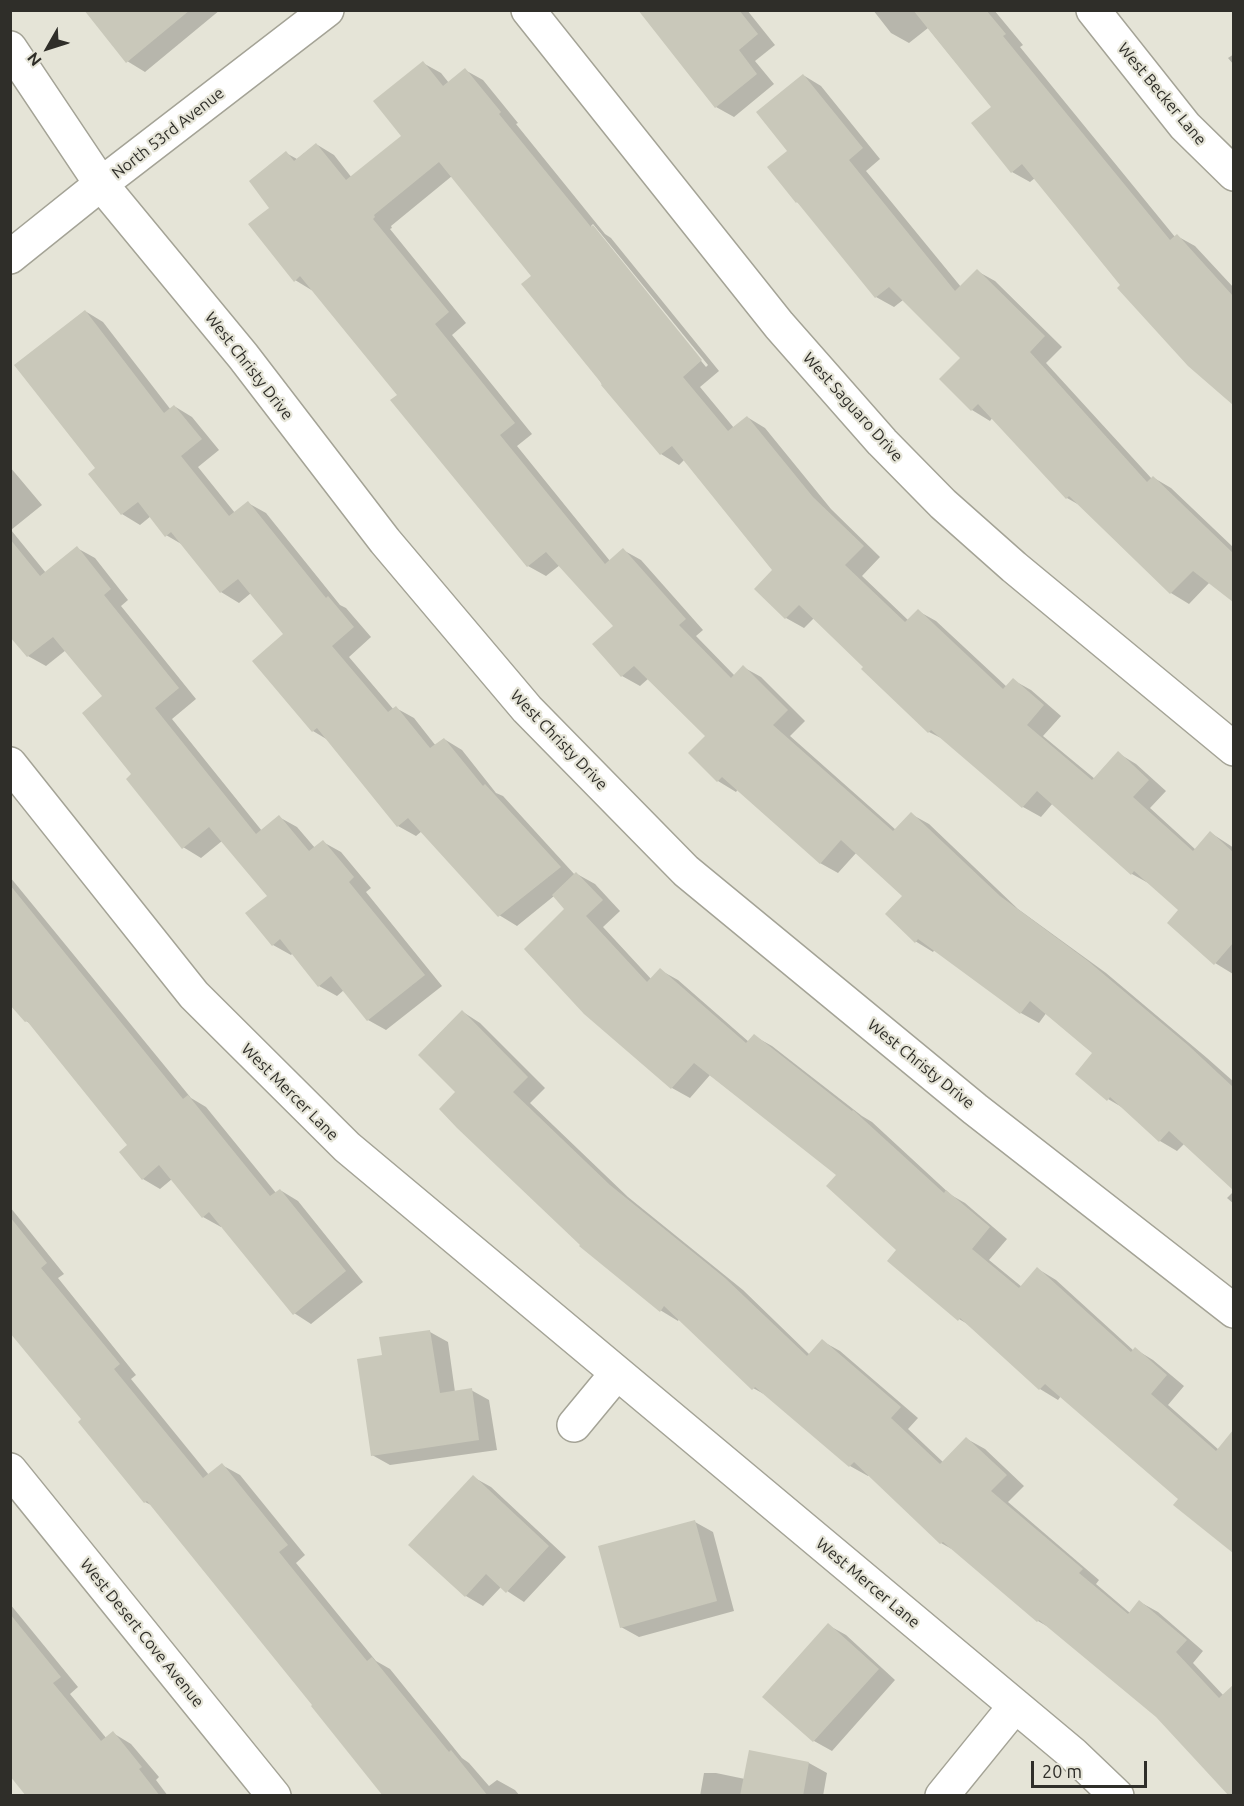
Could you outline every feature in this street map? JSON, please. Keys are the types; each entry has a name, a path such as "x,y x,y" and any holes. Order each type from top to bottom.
{"street":[{"name":"North 53rd Avenue","path":"10,257 327,10"},
{"name":"West Saguaro Drive","path":"528,10 779,325 882,442 942,504 1014,567 1233,749"},
{"name":"West Becker Lane","path":"1097,12 1185,126 1233,174"},
{"name":"West Christy Drive","path":"10,48 101,184 243,356 385,541 527,709 686,872 975,1109 1233,1311"},
{"name":"West Mercer Lane","path":"10,764 194,995 347,1147 1073,1754 1117,1796"},
{"path":"574,1425 617,1373"},
{"name":"West Desert Cove Avenue","path":"10,1470 274,1796"},
{"path":"942,1796 1015,1706"}],"building":[{"path":"84,10 190,10 126,63"},
{"path":"638,10 739,10 758,34 739,50 757,74 715,108"},
{"path":"913,10 986,10 1006,34 1003,36 1170,240 1177,234 1233,296 1233,405 1188,366 1117,288 1120,285 1022,164 1011,173 971,123 991,107"},
{"path":"423,61 443,86 465,68 501,112 499,114 591,227 593,225 702,360 683,377 728,431 747,416 813,497 864,546 845,565 905,622 918,609 1003,689 1013,678 1044,705 1027,725 1092,780 1118,751 1149,780 1133,797 1193,851 1210,831 1233,852 1233,943 1214,965 1167,923 1178,910 1134,871 1131,875 1037,791 1022,808 931,730 928,733 799,605 785,619 754,589 772,570 672,446 660,455 601,385 521,284 531,276 439,162 374,215 373,219 449,312 435,324 515,423 500,435 605,564 623,548 686,619 679,625 731,678 743,665 788,710 773,725 893,831 911,812 1000,896 1088,961 1189,1046 1233,1087 1233,1190 1169,1131 1159,1142 1110,1097 1107,1101 1075,1074 1092,1053 1030,1001 1020,1014 918,939 915,943 885,914 902,896 841,840 820,864 722,777 717,782 688,753 705,736 634,666 621,677 592,644 613,626 546,552 527,567 390,400 397,395 300,276 294,282 248,224 269,208 249,181 286,151 294,161 316,143 346,180 401,136 373,101"},
{"path":"803,74 863,148 849,160 955,291 977,269 1045,336 1030,352 1147,482 1153,476 1233,553 1233,602 1193,571 1170,594 1069,496 1066,499 978,404 971,411 939,379 960,358 889,287 875,298 767,167 787,151 756,112"},
{"path":"85,310 164,413 174,405 202,439 181,456 229,516 248,501 326,598 328,596 354,627 332,646 388,712 396,706 430,748 444,738 483,786 485,784 561,867 498,917 408,818 397,827 317,728 312,732 252,661 283,634 238,579 220,593 171,532 165,537 138,502 121,515 88,474 95,468 14,365"},
{"path":"10,539 40,576 77,546 111,589 104,595 179,688 155,708 256,834 279,815 309,851 323,840 354,877 349,882 425,975 367,1021 331,976 318,987 280,939 272,946 245,913 267,896 209,827 182,849 126,779 131,774 82,713 102,696 53,637 27,657 10,637"},
{"path":"576,872 603,900 586,916 647,982 660,968 746,1043 754,1034 853,1110 944,1193 946,1190 990,1227 972,1249 1019,1288 1037,1267 1131,1352 1135,1347 1167,1375 1151,1394 1216,1451 1233,1430 1233,1553 1173,1505 1178,1499 1045,1384 1039,1390 960,1318 958,1321 887,1261 896,1250 826,1186 836,1175 694,1063 671,1089 584,1014 524,949 564,909 552,895"},
{"path":"10,885 183,1099 188,1095 270,1196 280,1189 346,1271 293,1315 209,1212 202,1218 159,1165 142,1180 119,1152 127,1145 27,1021 25,1022 10,1005"},
{"path":"462,1010 528,1077 513,1092 610,1185 725,1278 807,1356 822,1339 901,1407 891,1418 940,1464 966,1437 1007,1475 991,1491 1083,1569 1079,1573 1128,1614 1139,1600 1187,1640 1176,1652 1219,1698 1233,1685 1233,1796 1229,1796 1156,1717 1039,1620 1037,1622 943,1542 940,1544 854,1462 849,1467 755,1387 752,1390 664,1306 660,1312 579,1246 457,1128 439,1109 455,1092 418,1055"},
{"path":"10,1217 47,1263 41,1268 120,1364 114,1369 203,1478 222,1463 288,1545 279,1552 367,1661 372,1657 488,1796 383,1796 147,1501 144,1503 78,1422 81,1419 10,1333"},
{"path":"430,1330 440,1393 472,1388 479,1440 371,1456 357,1359 382,1355 379,1337"},
{"path":"473,1475 549,1546 506,1593 486,1574 465,1597 408,1545"},
{"path":"695,1520 717,1601 620,1628 598,1546"},
{"path":"10,1614 61,1677 53,1683 101,1741 113,1731 142,1767 139,1769 160,1796 26,1796 10,1776"},
{"path":"828,1623 879,1669 813,1742 762,1697"},
{"path":"749,1750 809,1762 803,1796 740,1796"}]}
